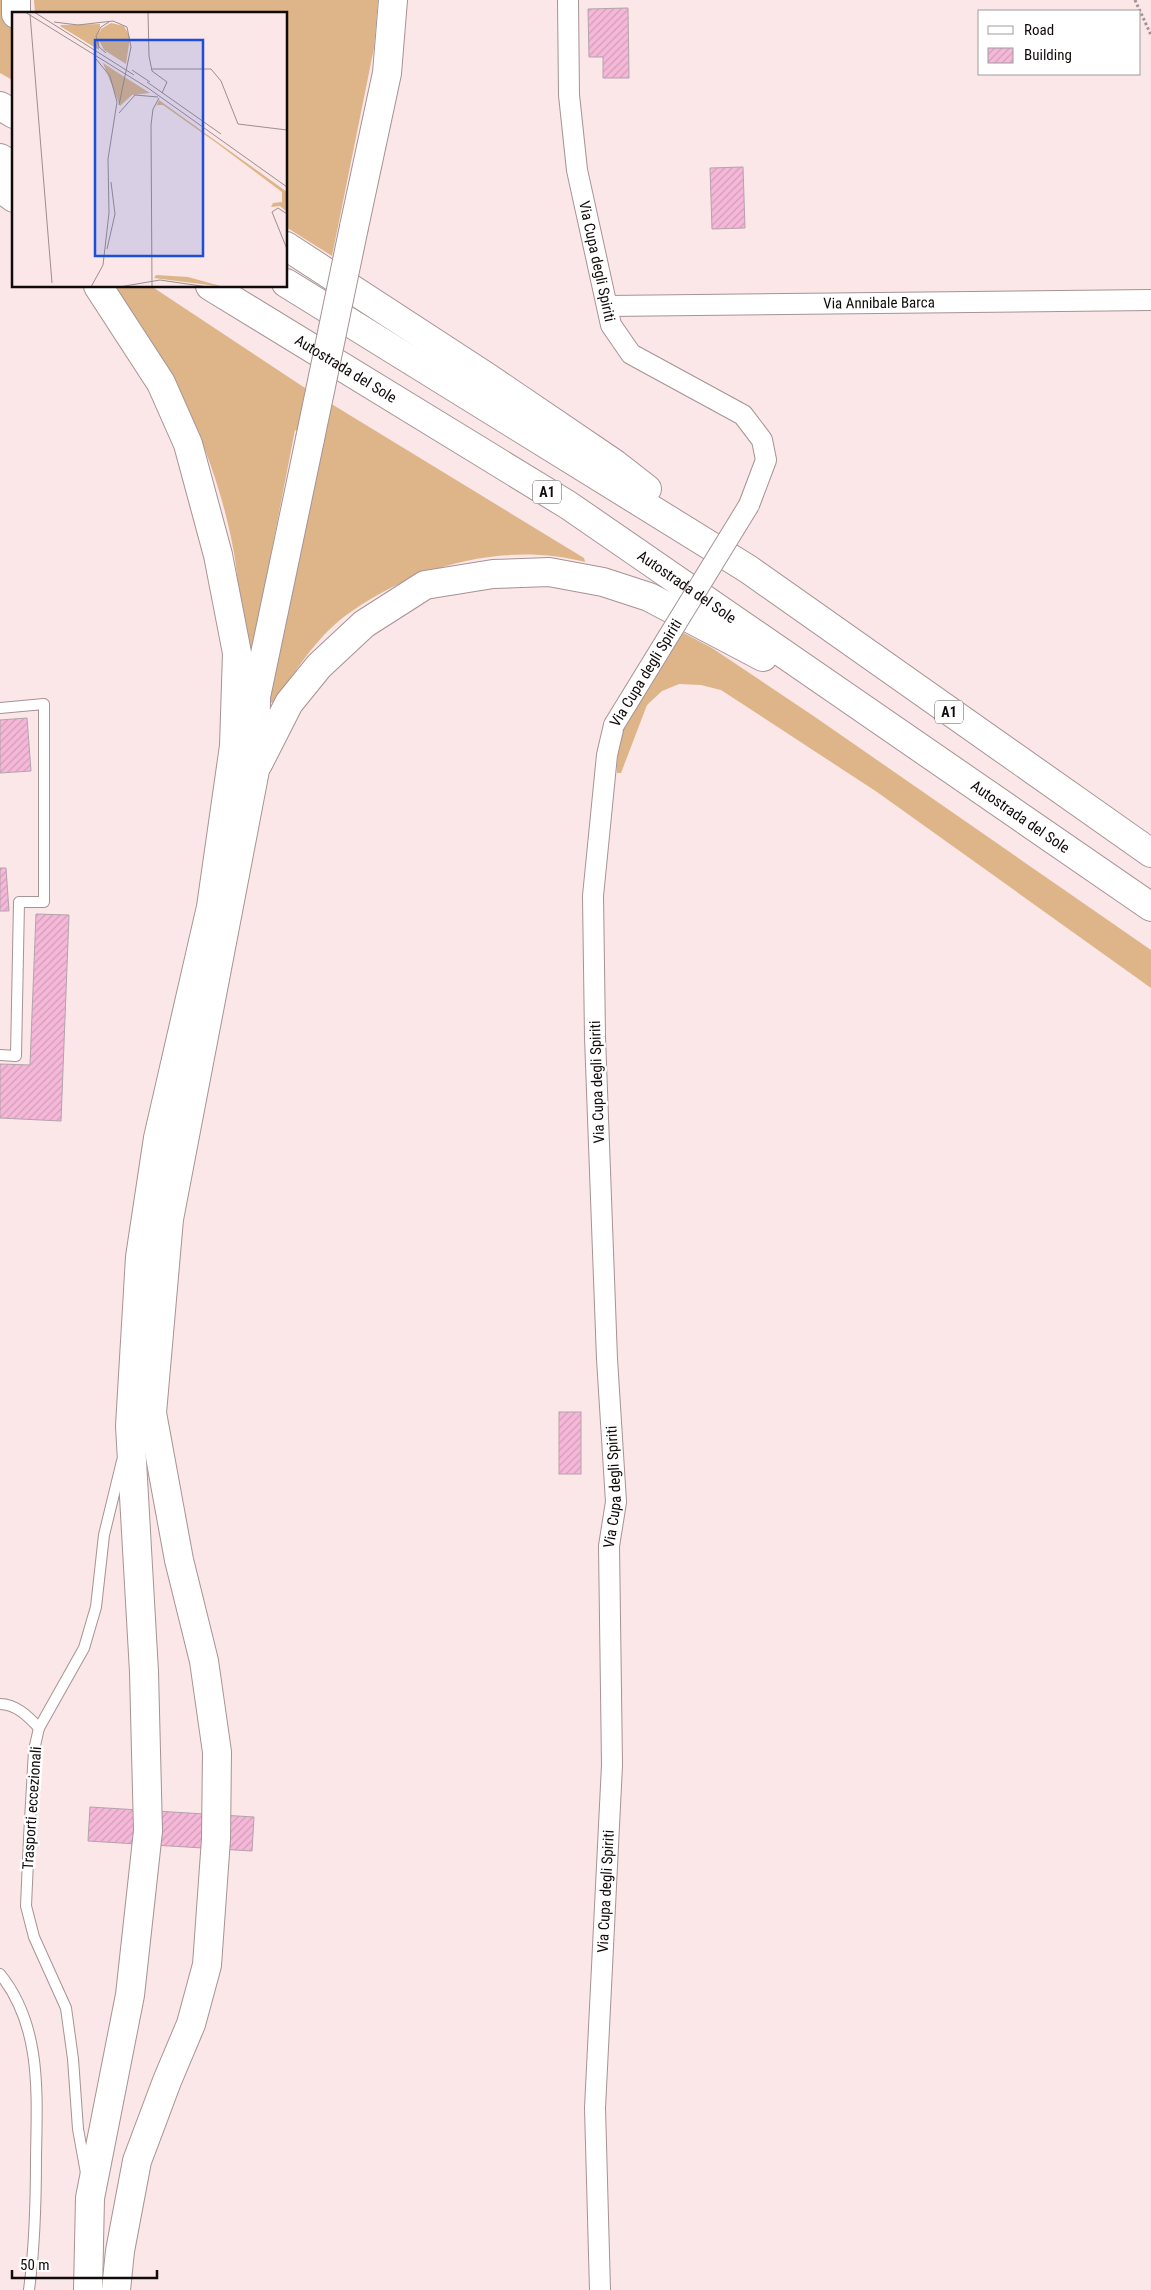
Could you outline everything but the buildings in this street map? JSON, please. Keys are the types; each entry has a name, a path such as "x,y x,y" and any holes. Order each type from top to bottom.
{"highway":[{"path":"222,834 256,699 387,73 393,0"},
{"path":"0,106 12,113"},
{"path":"0,158 12,165"},
{"path":"0,188 12,197"},
{"path":"288,247 616,464 748,569"},
{"name":"A1","path":"288,284 748,569 1151,852"},
{"path":"88,2290 90,2198 130,1995 148,1831 144,1672 130,1426 140,1257 158,1138 211,907 234,746 237,653 218,555 188,444 161,384 99,288"},
{"name":"Autostrada del Sole","path":"213,288 568,505 1151,907"},
{"path":"255,770 290,703 318,666 364,624 425,585 493,574 549,572 603,582 650,597 873,716"},
{"path":"116,2290 120,2251 137,2161 191,2024 207,1965 216,1839 217,1752 204,1661 179,1560 152,1413 169,1219 255,770 256,699"}],"street":[{"name":"Via Cupa degli Spiriti","path":"568,0 569,95 577,170 611,325 631,354 743,414 762,440 766,460 749,505 614,725 607,755 594,896 595,1037 607,1359 616,1502 609,1546 612,1765 595,2108 600,2290"},
{"name":"Via Annibale Barca","path":"608,306 1151,300"}],"lane":[{"path":"0,708 44,704 44,902 19,902 16,1056 0,1055"},
{"name":"Trasporti eccezionali","path":"90,2198 78,2129 74,2059 66,2008 34,1937 26,1906 34,1750 39,1728 84,1648 96,1607 104,1535 130,1426"},
{"path":"0,1704 6,1704 26,1715 39,1728"},
{"path":"0,1974 19,2002 30,2034 37,2073 36,2228 29,2290"}],"path":[{"path":"1141,13 1151,35"}],"shaded area":[{"path":"0,0 8,0 12,32 12,80 0,73"},
{"path":"34,0 378,0 374,48 332,256 288,228 288,12 35,12"},
{"path":"114,288 154,288 302,386 584,558 585,562 554,556 522,555 491,557 460,562 429,571 400,584 371,598 334,625 315,645 276,701 271,703 268,699 323,446 295,430 251,657 244,631 234,553 216,481 204,446 189,412 154,346"},
{"path":"680,631 712,648 815,717 1151,950 1151,988 877,792 721,690 701,685 679,684 662,691 647,705 621,773 617,773 618,753 622,734 629,716 647,681"}]}
